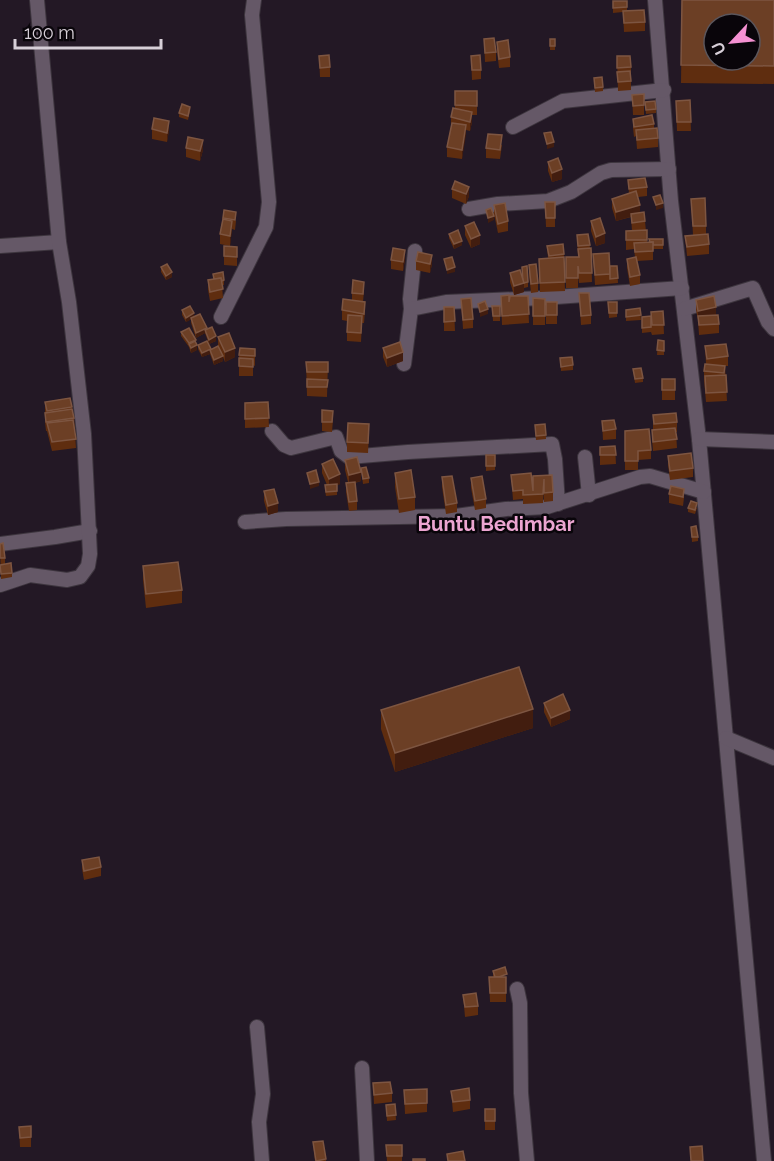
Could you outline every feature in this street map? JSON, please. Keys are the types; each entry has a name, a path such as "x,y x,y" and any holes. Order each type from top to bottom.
{"street":[{"path":"0,585 30,575 67,580 80,577 88,566 90,531 85,452 64,263 58,242 37,0"},
{"path":"221,317 266,227 269,214 252,15 254,0"},
{"path":"655,0 669,169 704,492 764,1161"},
{"path":"513,127 563,101 664,90"},
{"path":"469,208 548,201 571,192 601,173 611,170 669,169"},
{"path":"0,246 58,242"},
{"path":"404,364 415,251"},
{"path":"411,309 446,302 682,288"},
{"path":"684,309 753,288 768,322 774,329"},
{"path":"272,431 284,445 291,448 336,437 341,451 349,458 408,452 552,444 558,504"},
{"path":"699,440 774,442"},
{"path":"585,458 588,495"},
{"path":"245,522 286,519 456,516 507,509 547,507 633,478 650,476 704,492"},
{"path":"0,544 90,531"},
{"path":"727,745 774,758"},
{"path":"517,989 520,1003 521,1093 527,1161"},
{"path":"256,1028 263,1095 259,1122 262,1161"},
{"path":"362,1068 367,1161"}],"building":[{"path":"682,0 774,0 774,66 762,66 762,12 702,12 702,65 681,65"},
{"path":"613,1 627,1 627,7 613,8"},
{"path":"644,10 645,22 624,23 623,11"},
{"path":"494,38 496,52 485,53 484,39"},
{"path":"550,39 555,39 555,46 550,46"},
{"path":"508,40 510,57 499,59 497,42"},
{"path":"329,55 330,67 320,68 319,56"},
{"path":"480,55 481,70 472,70 471,56"},
{"path":"617,56 630,56 631,67 617,68"},
{"path":"630,71 631,81 618,82 617,72"},
{"path":"602,77 603,87 595,88 594,78"},
{"path":"455,91 477,91 477,106 455,105"},
{"path":"644,94 644,105 633,106 632,95"},
{"path":"690,100 691,122 677,122 676,101"},
{"path":"655,101 656,109 646,110 645,102"},
{"path":"182,104 190,107 188,116 179,113"},
{"path":"453,108 472,112 470,122 451,117"},
{"path":"652,115 654,124 634,127 633,119"},
{"path":"154,118 169,121 167,133 152,129"},
{"path":"452,123 466,125 462,150 447,147"},
{"path":"657,128 658,138 637,140 636,130"},
{"path":"551,132 554,142 547,144 544,133"},
{"path":"488,134 502,135 500,150 486,148"},
{"path":"188,137 203,140 200,151 186,148"},
{"path":"558,158 562,169 552,173 548,162"},
{"path":"645,178 647,187 629,189 628,180"},
{"path":"455,181 469,187 466,194 452,189"},
{"path":"636,191 640,205 616,212 612,199"},
{"path":"660,195 663,203 656,205 653,197"},
{"path":"705,198 706,226 693,226 691,199"},
{"path":"545,202 555,202 555,218 546,218"},
{"path":"505,203 508,221 498,224 494,205"},
{"path":"491,208 494,216 488,218 486,210"},
{"path":"224,210 236,212 235,220 223,218"},
{"path":"644,212 645,221 632,223 631,214"},
{"path":"600,218 605,233 596,237 591,221"},
{"path":"223,219 232,221 230,236 220,234"},
{"path":"474,222 480,235 471,239 465,226"},
{"path":"458,230 462,241 454,244 449,234"},
{"path":"647,230 647,240 626,240 626,231"},
{"path":"588,234 590,245 578,246 577,235"},
{"path":"708,234 709,244 687,247 685,236"},
{"path":"649,239 663,239 663,245 653,245"},
{"path":"653,242 653,251 635,252 634,243"},
{"path":"563,244 564,254 549,256 547,246"},
{"path":"224,246 237,247 237,257 224,256"},
{"path":"393,248 405,250 403,262 391,260"},
{"path":"591,248 592,273 579,273 578,266 578,278 566,278 566,257 579,257 578,249"},
{"path":"418,252 432,255 430,264 416,261"},
{"path":"609,253 610,274 595,275 593,254"},
{"path":"452,257 455,267 447,270 444,259"},
{"path":"564,257 565,282 540,283 539,259"},
{"path":"636,257 640,275 630,277 627,259"},
{"path":"167,264 172,272 166,276 161,267"},
{"path":"536,264 538,283 531,284 529,265"},
{"path":"527,266 528,282 523,283 522,267"},
{"path":"610,266 617,266 618,278 610,279"},
{"path":"520,270 524,283 514,286 510,273"},
{"path":"223,272 224,280 214,279 213,274"},
{"path":"221,278 223,289 210,292 208,280"},
{"path":"353,280 364,282 363,294 352,293"},
{"path":"579,293 589,293 591,315 581,316"},
{"path":"509,295 509,302 510,296 528,296 529,314 502,316 501,296"},
{"path":"714,296 716,307 698,311 696,300"},
{"path":"471,298 473,319 463,320 461,299"},
{"path":"533,298 545,299 545,316 533,316"},
{"path":"343,299 365,302 364,314 342,310"},
{"path":"485,301 488,309 480,312 478,304"},
{"path":"546,302 557,302 557,315 546,315"},
{"path":"608,302 617,302 617,313 609,313"},
{"path":"190,306 194,313 186,318 182,310"},
{"path":"492,306 500,306 500,316 493,316"},
{"path":"444,307 454,307 455,321 444,322"},
{"path":"640,308 641,315 626,317 626,310"},
{"path":"663,311 664,325 652,325 651,312"},
{"path":"200,314 207,328 196,333 191,318"},
{"path":"348,315 362,316 361,333 347,332"},
{"path":"718,315 719,324 699,325 698,316"},
{"path":"651,316 651,327 642,328 642,317"},
{"path":"212,327 216,336 209,340 205,330"},
{"path":"189,328 196,340 189,343 181,332"},
{"path":"229,333 235,348 225,352 218,337"},
{"path":"658,340 664,341 664,351 657,350"},
{"path":"195,341 197,345 191,348 189,344"},
{"path":"207,341 211,349 202,353 198,345"},
{"path":"400,342 403,352 387,358 383,348"},
{"path":"726,344 728,356 707,359 705,346"},
{"path":"218,346 223,356 214,360 210,350"},
{"path":"240,348 255,349 255,356 239,355"},
{"path":"572,357 573,365 561,367 560,358"},
{"path":"239,358 253,359 253,367 239,366"},
{"path":"306,362 328,362 328,372 307,372"},
{"path":"705,364 725,366 724,373 704,371"},
{"path":"641,368 643,378 635,379 633,369"},
{"path":"726,375 727,392 706,393 705,376"},
{"path":"307,379 328,380 327,387 307,387"},
{"path":"662,379 675,379 675,390 662,390"},
{"path":"70,398 72,407 47,411 45,402"},
{"path":"268,402 269,418 245,419 245,403"},
{"path":"72,409 74,418 46,422 45,413"},
{"path":"322,410 333,411 332,422 322,422"},
{"path":"676,413 677,422 654,424 653,415"},
{"path":"73,420 76,439 52,442 47,423"},
{"path":"614,420 616,429 603,431 602,421"},
{"path":"348,423 369,424 368,443 347,442"},
{"path":"545,424 546,435 536,436 535,425"},
{"path":"675,428 677,439 653,442 652,430"},
{"path":"649,429 651,450 638,451 638,461 625,461 625,431"},
{"path":"615,446 616,455 600,455 600,447"},
{"path":"691,453 693,468 670,471 668,456"},
{"path":"486,455 495,455 495,466 486,466"},
{"path":"357,457 361,472 349,475 345,460"},
{"path":"333,459 340,474 329,479 322,464"},
{"path":"366,467 369,478 363,479 361,468"},
{"path":"316,470 319,482 310,484 307,473"},
{"path":"411,470 415,497 399,499 395,473"},
{"path":"531,473 533,491 533,476 552,475 553,492 544,493 544,479 543,494 523,495 523,490 513,491 511,475"},
{"path":"452,476 457,503 446,505 442,477"},
{"path":"482,476 486,499 475,501 471,478"},
{"path":"355,482 357,501 349,502 346,483"},
{"path":"337,484 337,491 326,492 325,485"},
{"path":"671,486 684,489 683,497 669,494"},
{"path":"274,489 278,503 268,506 264,491"},
{"path":"691,501 697,503 695,510 688,508"},
{"path":"696,526 698,537 692,537 691,527"},
{"path":"3,543 5,558 0,558 0,544"},
{"path":"178,562 182,590 146,594 143,566"},
{"path":"11,563 12,573 1,574 0,565"},
{"path":"519,667 533,709 395,753 381,710"},
{"path":"563,694 570,710 551,718 544,703"},
{"path":"99,857 101,867 84,871 82,860"},
{"path":"505,967 507,974 495,977 493,971"},
{"path":"489,977 506,977 506,993 490,993"},
{"path":"476,993 478,1006 465,1007 463,995"},
{"path":"390,1082 392,1093 374,1095 373,1083"},
{"path":"469,1088 470,1100 453,1102 451,1091"},
{"path":"427,1089 427,1103 405,1104 404,1090"},
{"path":"395,1104 396,1115 387,1116 386,1105"},
{"path":"485,1109 495,1109 495,1121 485,1121"},
{"path":"31,1126 31,1137 20,1138 19,1127"},
{"path":"323,1141 326,1159 316,1161 313,1142"},
{"path":"386,1145 402,1145 402,1156 387,1156"},
{"path":"702,1146 703,1161 691,1161 690,1147"},
{"path":"463,1151 465,1161 448,1161 447,1154"},
{"path":"413,1159 425,1159 425,1161 413,1161"}],"district":[{"name":"Buntu Bedimbar","path":"496,524"}]}
